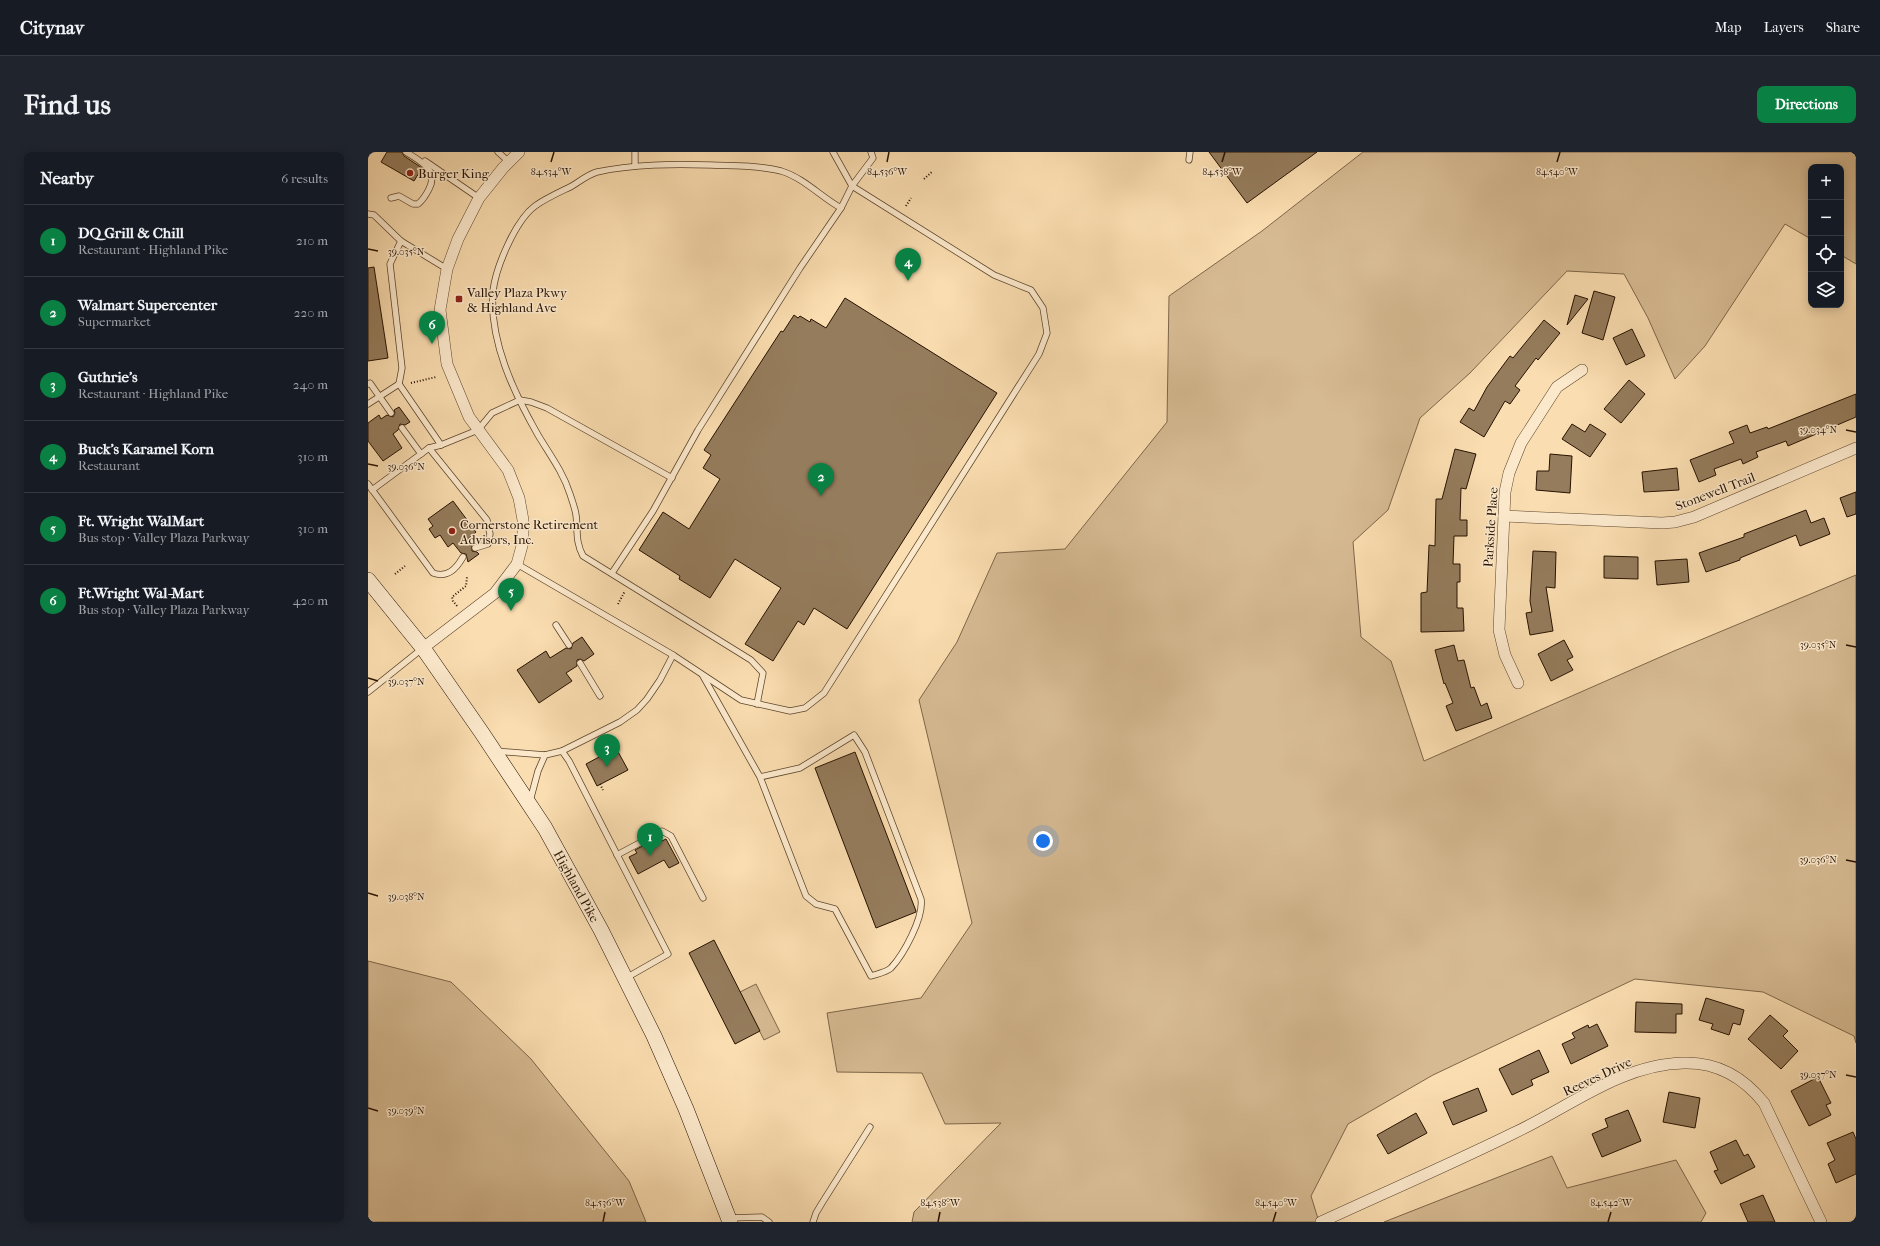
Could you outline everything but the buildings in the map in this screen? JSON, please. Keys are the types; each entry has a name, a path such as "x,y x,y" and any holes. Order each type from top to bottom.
{"main road":[{"name":"Highland Pike","path":"368,580 423,648 494,750 545,828 625,978 654,1036 686,1109 730,1220"}],"street":[{"path":"423,648 495,593 517,564 523,542 523,520 519,498 508,470 469,417 447,364 440,310 447,269 458,239 479,198 508,162 519,152"},
{"name":"Parkside Place","path":"1518,684 1504,656 1499,630 1505,492 1508,473 1520,443 1557,388 1582,370"},
{"name":"Stonewell Trail","path":"1504,516 1662,523 1675,522 1694,517 1856,448"},
{"name":"Reeves Drive","path":"1321,1222 1516,1133 1628,1074 1653,1066 1684,1063 1708,1065 1732,1074 1753,1090 1764,1103 1822,1222"}],"lane":[{"path":"391,198 398,196 413,204 418,204 424,200 432,184 433,178 430,170 406,152"},
{"path":"412,152 479,198"},
{"path":"498,152 508,162"},
{"path":"635,152 635,166"},
{"path":"517,564 673,655 741,700 790,711 805,708 824,693 1040,354 1047,333 1043,308 1031,290 994,275 852,186 833,152"},
{"path":"612,573 672,478 698,430 800,268 841,208 852,186 873,158 871,152"},
{"path":"1189,160 1190,152"},
{"path":"757,704 763,673 751,660 583,556 577,546 576,514 570,493 557,463 538,435 510,379 499,342 493,314 496,273 506,250 522,221 534,207 595,173 635,166 682,164 762,168 779,171 794,176 830,202 841,208"},
{"path":"368,214 374,215 401,241 447,269"},
{"path":"401,241 390,264 402,368 399,384 441,445"},
{"path":"368,384 370,383 391,412"},
{"path":"368,404 399,384"},
{"path":"372,490 428,448 441,445 478,430 492,413 520,400 531,402 547,408 672,478"},
{"path":"402,428 421,454"},
{"path":"428,448 486,520 490,534 488,544 474,548"},
{"path":"368,484 433,572 441,576 450,573 458,567 463,557"},
{"path":"556,625 569,646"},
{"path":"368,692 423,648"},
{"path":"494,750 545,755 562,751 620,722 637,710 660,680 673,655"},
{"path":"580,663 600,696"},
{"path":"702,674 760,778 806,896 816,904 835,909 871,976 890,969 903,952 920,917 922,907 921,899 865,752 854,735 800,768 760,778"},
{"path":"562,751 569,761 668,954 625,978"},
{"path":"529,803 545,755"},
{"path":"617,855 662,831 671,836 703,898"},
{"path":"813,1222 822,1203 870,1127"},
{"path":"730,1220 762,1218 769,1222"}],"path":[{"path":"924,179 933,171"},
{"path":"906,206 911,198"},
{"path":"411,383 436,377"},
{"path":"395,574 405,566"},
{"path":"457,606 452,601 452,597 466,586 467,577"},
{"path":"618,604 626,590"},
{"path":"596,743 603,756"},
{"path":"600,784 603,790"}],"shaded area":[{"path":"1363,152 1856,152 1856,264 1844,257 1844,164 1808,164 1808,237 1785,224 1705,346 1675,379 1648,318 1624,274 1567,271 1470,373 1420,418 1388,510 1353,542 1361,637 1391,661 1424,761 1674,651 1856,575 1856,1043 1854,1036 1763,992 1635,979 1433,1075 1348,1124 1311,1196 1319,1222 912,1222 914,1212 1001,1123 945,1124 922,1073 837,1072 827,1013 921,998 972,923 919,700 957,642 997,553 1065,549 1167,422 1169,296 1262,231"},
{"path":"368,961 451,982 531,1059 629,1181 646,1222 368,1222"},
{"path":"756,984 780,1032 764,1040 740,992"},
{"path":"1552,1156 1567,1188 1676,1160 1706,1213 1701,1222 1384,1222"}],"place":[{"name":"Burger King","path":"410,173"},
{"name":"Buck's Karamel Korn","path":"908,281"},
{"name":"Valley Plaza Pkwy & Highland Ave","path":"459,299"},
{"name":"Ft.Wright Wal-Mart","path":"432,344"},
{"name":"Walmart Supercenter","path":"821,496"},
{"name":"Cornerstone Retirement Advisors, Inc.","path":"452,531"},
{"name":"Ft. Wright WalMart","path":"511,611"},
{"name":"Guthrie's","path":"607,767"},
{"name":"DQ Grill & Chill","path":"650,856"}]}
